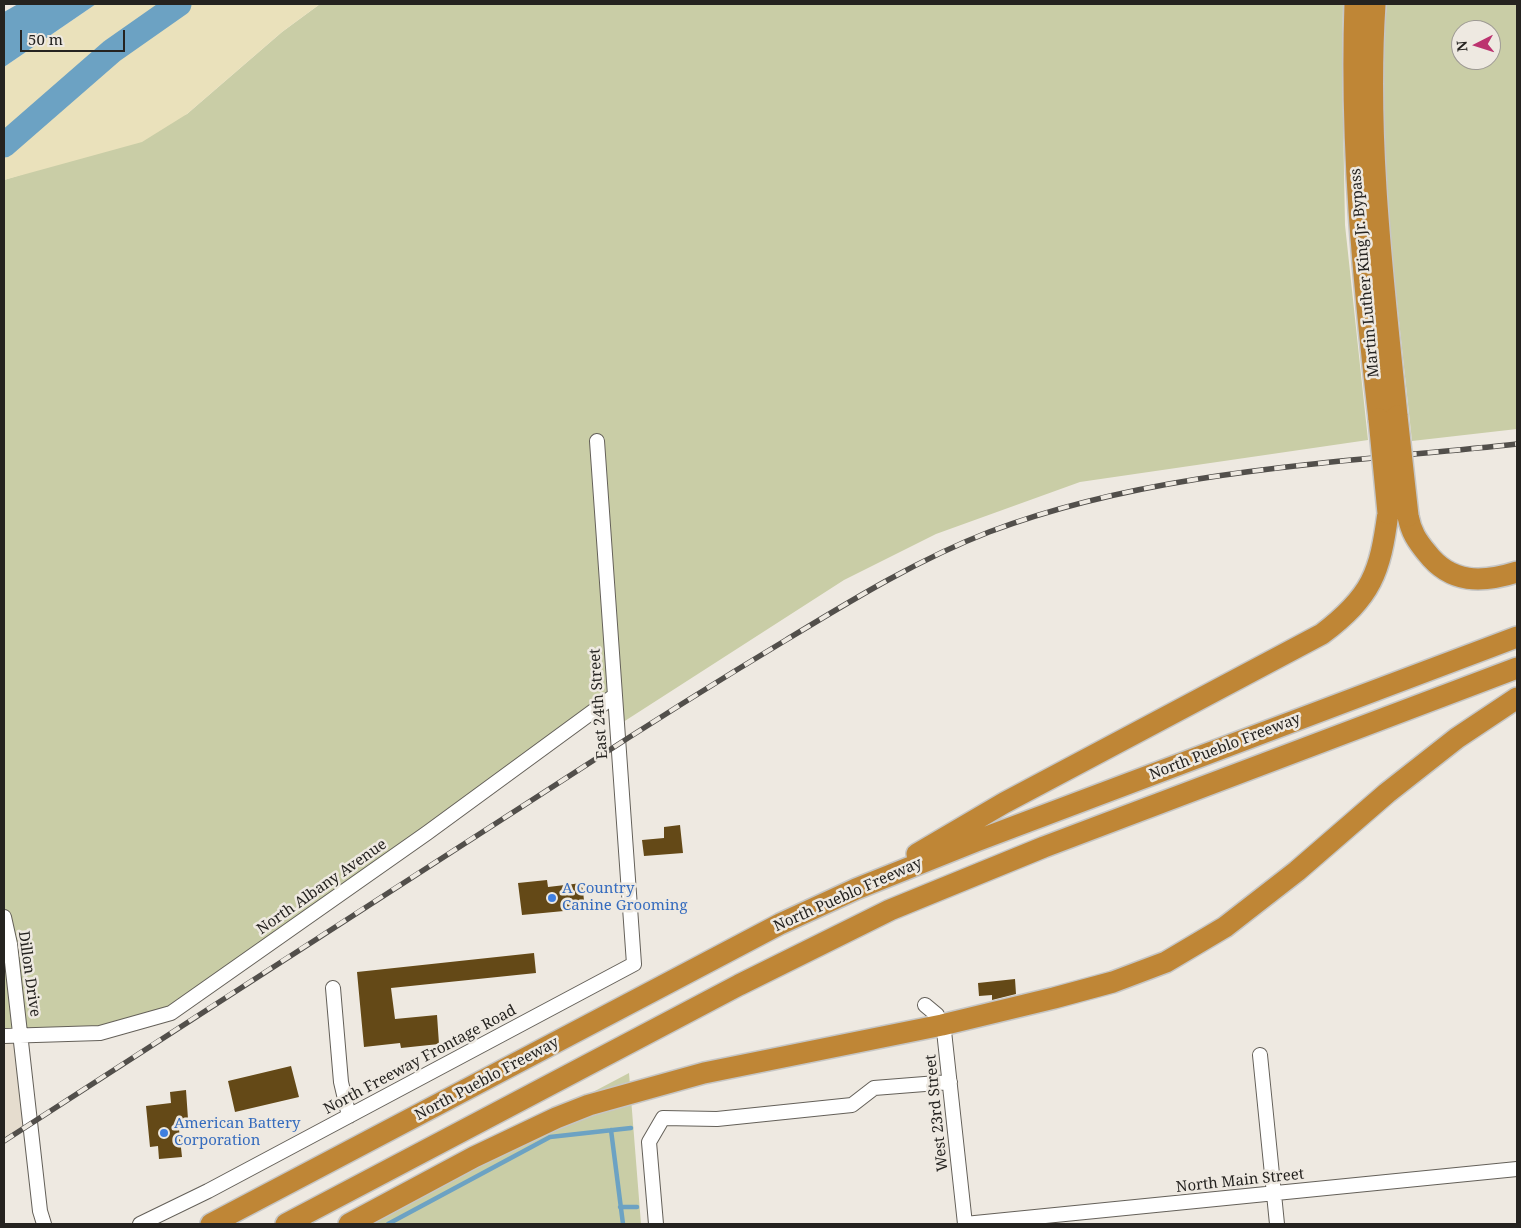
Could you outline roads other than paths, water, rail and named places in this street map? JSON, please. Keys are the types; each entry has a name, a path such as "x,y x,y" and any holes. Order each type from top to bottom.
{"highway":[{"name":"Martin Luther King Jr. Bypass","path":"856,889 1004,803 1322,634 1342,618 1369,586 1380,566 1384,541 1398,515 1388,417 1379,236 1355,4"},
{"name":"Martin Luther King Jr. Bypass","path":"1362,64 1375,4"},
{"path":"1398,515 1436,565 1446,572 1474,579 1517,572"},
{"name":"North Pueblo Freeway","path":"211,1224 780,924 856,889 985,838 1517,637"},
{"name":"North Pueblo Freeway","path":"286,1224 730,990 890,910 1044,847 1517,668"},
{"path":"349,1224 474,1157 556,1118 589,1105 704,1073 942,1025 1113,982 1166,962 1225,927 1297,871 1388,793 1457,738 1517,698"}],"street":[{"name":"East 24th Street","path":"597,441 634,964"},
{"name":"North Albany Avenue","path":"4,1036 100,1033 171,1013 435,827 614,696"},
{"name":"Dillon Drive","path":"4,917 10,944 40,1211 44,1224"},
{"name":"North Freeway Frontage Road","path":"140,1224 208,1192 634,964"},
{"path":"333,988 341,1082 349,1116"},
{"name":"West 23rd Street","path":"926,1005 937,1015 944,1031 965,1224"},
{"path":"1260,1054 1277,1224"},
{"path":"656,1224 649,1142 663,1118 717,1119 852,1106 874,1088 950,1082"},
{"name":"North Main Street","path":"965,1224 1517,1169"}],"water":[{"path":"18,4 96,4 4,67 4,12"}],"waterway":[{"path":"4,145 112,51 179,4"},
{"path":"388,1224 550,1137 631,1128"},
{"path":"611,1130 623,1224"},
{"path":"620,1207 637,1207"}],"railway":[{"path":"4,1141 681,704 860,596 962,543 1052,511 1117,494 1183,481 1250,471 1517,444"}],"place":[{"name":"A Country Canine Grooming","path":"552,898"},
{"name":"American Battery Corporation","path":"164,1133"}]}
